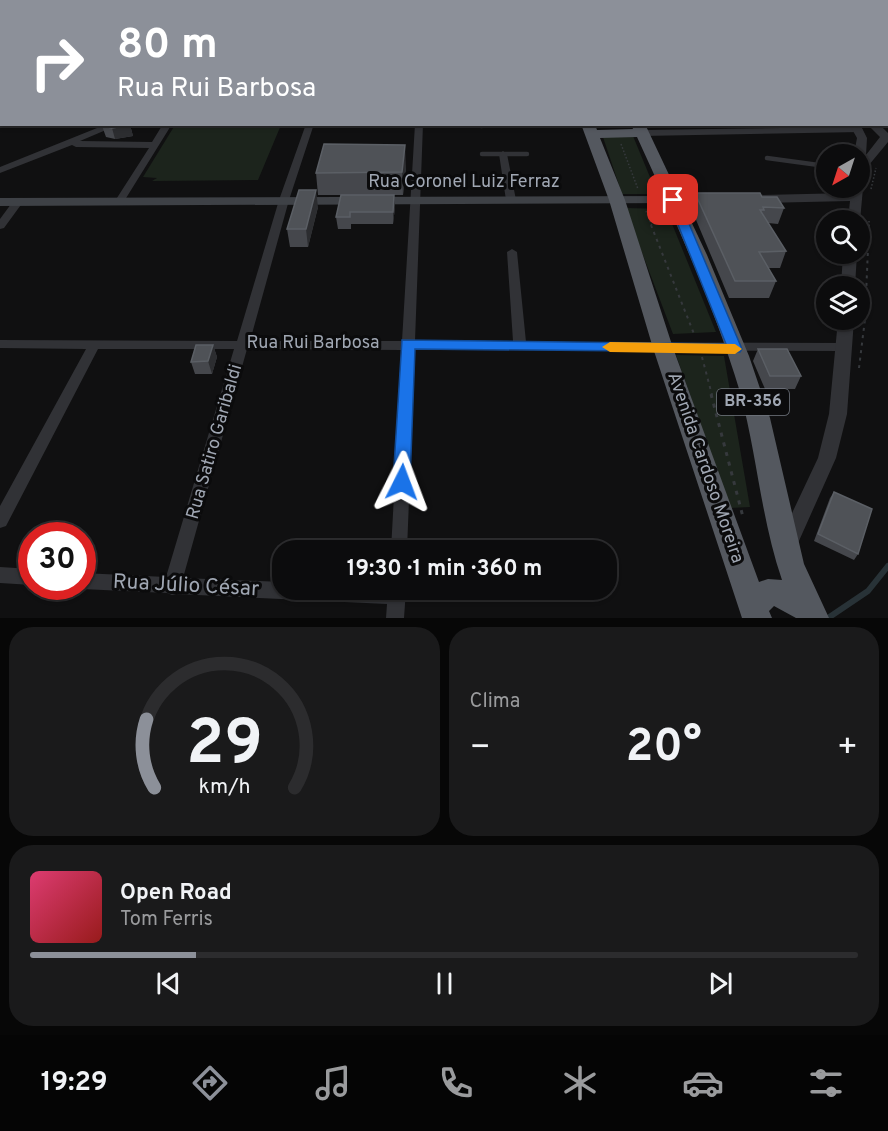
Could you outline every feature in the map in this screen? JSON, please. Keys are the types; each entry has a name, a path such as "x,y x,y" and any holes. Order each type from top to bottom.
{"highway":[{"path":"589,129 617,134 640,129"},
{"name":"Avenida Cardoso Moreira","path":"589,129 617,200 663,348 755,613"},
{"name":"BR-356","path":"640,129 673,200 735,349 753,401 787,545 811,613"},
{"path":"755,613 768,592 782,592 811,613"}],"main road":[{"name":"Rua Coronel Luiz Ferraz","path":"0,202 673,200"}],"street":[{"path":"0,170 111,126"},
{"path":"120,201 167,126"},
{"name":"Rua Satiro Garibaldi","path":"172,587 284,200 309,126"},
{"path":"399,540 418,126"},
{"path":"640,129 856,127 862,138 861,144"},
{"path":"870,157 883,141 886,133"},
{"path":"69,144 155,145"},
{"path":"503,154 511,200"},
{"name":"Rua Coronel Luiz Ferraz","path":"673,200 816,194"},
{"path":"0,226 18,202"},
{"path":"512,252 520,346"},
{"path":"787,545 827,458 838,414 845,330"},
{"name":"Rua Rui Barbosa","path":"0,344 408,344 735,349 844,347"},
{"path":"0,521 93,345"},
{"path":"0,575 18,577"},
{"name":"Rua Júlio César","path":"96,582 272,590"},
{"path":"395,618 396,600"}],"lane":[{"path":"482,154 526,154"},
{"path":"767,158 816,165"}],"path":[{"path":"617,134 709,376 744,518"}],"shaded area":[{"path":"174,126 281,126 258,180 152,181 157,178 143,177"},
{"path":"633,136 657,194 622,194 603,137"},
{"path":"625,208 666,209 716,332 673,334"},
{"path":"676,355 724,356 750,507 730,508"}],"building":[{"path":"324,144 405,145 402,172 316,173"},
{"path":"299,190 316,190 306,229 287,229"},
{"path":"695,193 760,193 762,197 777,197 784,208 763,207 764,210 760,210 786,251 759,252 776,281 735,281"},
{"path":"341,195 394,195 393,212 350,212 350,217 336,217"},
{"path":"196,345 213,345 208,361 191,362"},
{"path":"758,349 787,349 801,376 770,376"},
{"path":"834,492 872,509 858,554 818,534"}],"waterway":[{"path":"828,618 868,591 888,566"}],"slow traffic":[{"path":"610,347 735,349"}],"route":[{"path":"402,482 408,344 735,349 673,200"}]}
